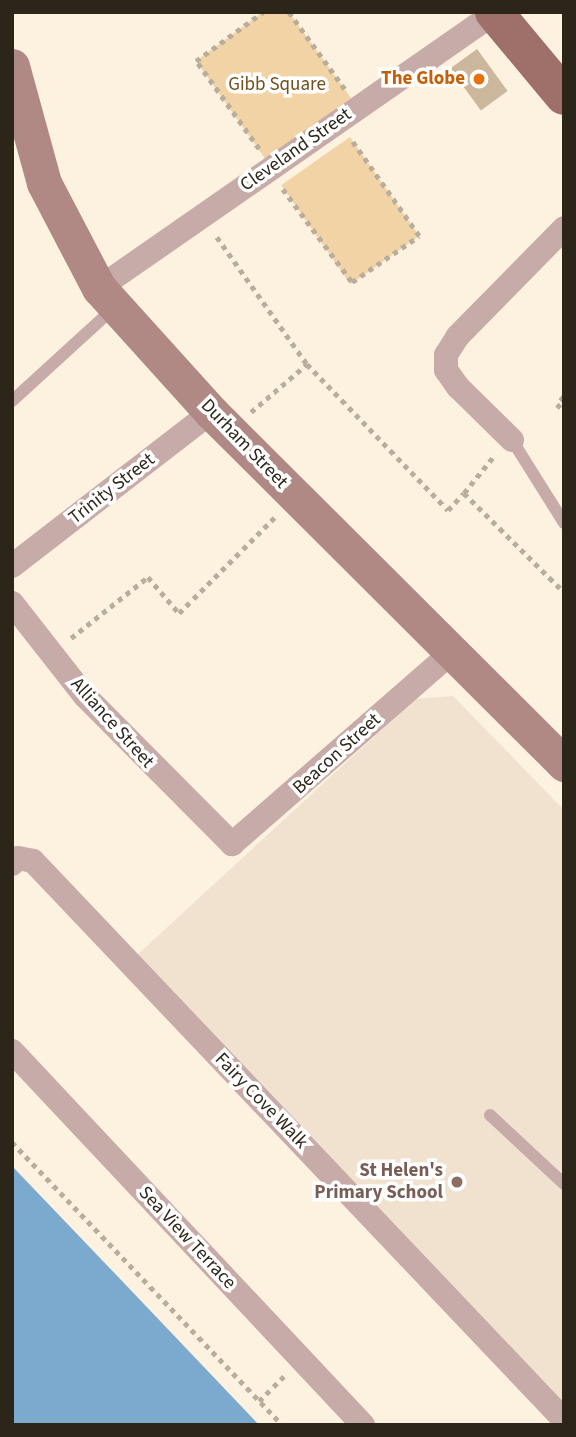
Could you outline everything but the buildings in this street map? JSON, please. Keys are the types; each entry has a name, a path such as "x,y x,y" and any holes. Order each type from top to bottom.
{"main road":[{"path":"494,13 564,96"}],"street":[{"name":"Cleveland Street","path":"107,298 202,216 494,13"},
{"name":"Durham Street","path":"12,66 44,183 107,298 220,421 564,764"},
{"path":"510,439 458,387 446,370 446,355 458,335 564,228"},
{"name":"Trinity Street","path":"12,566 220,421"},
{"name":"Alliance Street","path":"12,603 85,696 219,837"},
{"name":"Beacon Street","path":"219,837 232,844 244,837 451,653"},
{"name":"Fairy Cove Walk","path":"12,864 18,858 33,860 564,1420"},
{"name":"Sea View Terrace","path":"12,1051 363,1425"}],"lane":[{"path":"12,401 107,298"},
{"path":"510,439 564,523"},
{"path":"490,1115 564,1184"}],"path":[{"path":"289,12 351,98 364,103"},
{"path":"202,216 307,364 448,510 510,439"},
{"path":"220,421 307,364"},
{"path":"564,397 557,404 564,411"},
{"path":"464,494 564,592"},
{"path":"51,653 148,577 179,613 295,496"},
{"path":"12,1142 282,1425"},
{"path":"260,1401 284,1376"}],"shaded area":[{"name":"St Helen's Primary School","path":"453,696 564,810 564,1408 136,956 415,699"}],"green space":[{"name":"Gibb Square","path":"263,12 289,12 351,98 266,160 196,61"},
{"name":"Gibb Square","path":"350,137 419,236 351,284 281,185"}],"water":[{"path":"12,1166 123,1282 259,1425 12,1425"}],"place":[{"name":"The Globe","path":"479,79"},
{"name":"St Helen's Primary School","path":"457,1182"}]}
